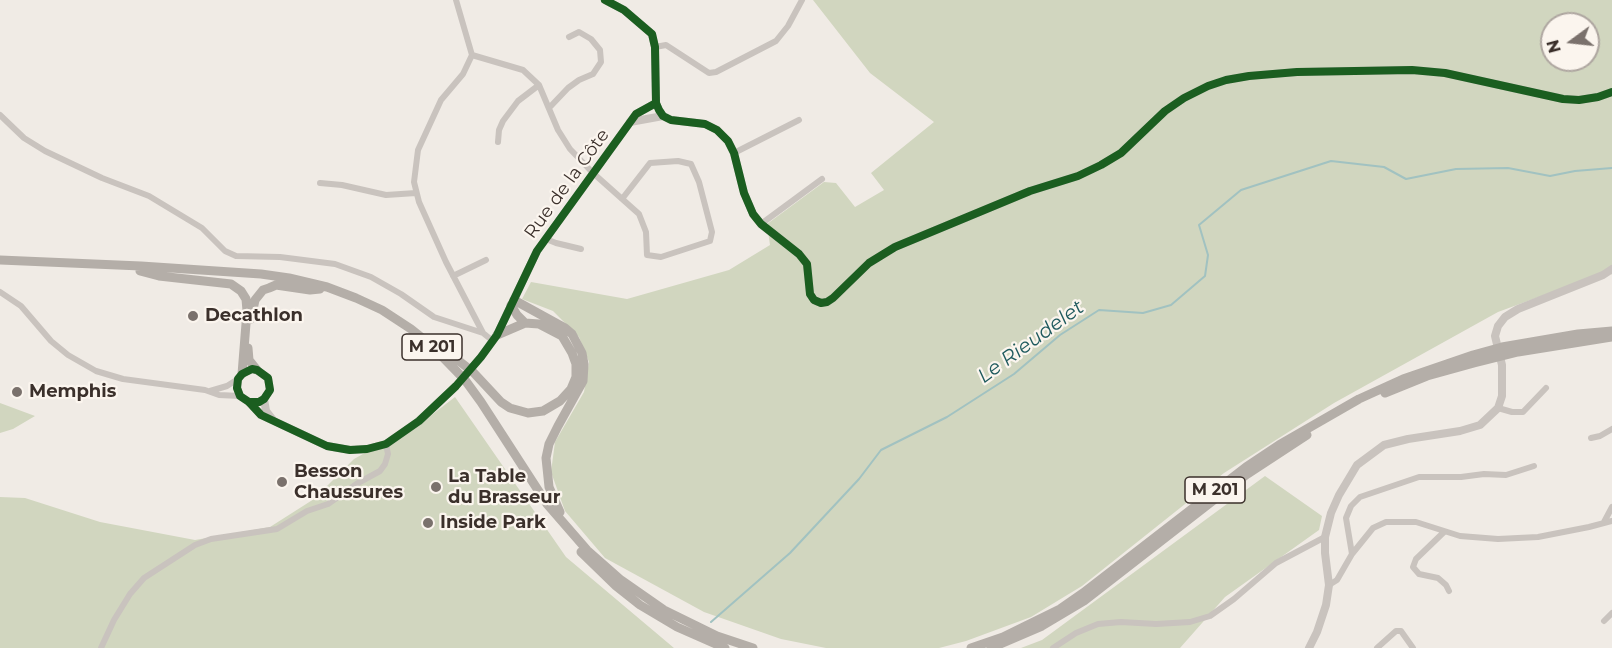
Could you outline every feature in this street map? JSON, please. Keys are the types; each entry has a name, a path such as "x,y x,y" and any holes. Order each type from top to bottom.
{"highway":[{"name":"M 201","path":"0,260 261,274 308,282 356,298 382,310 431,345 465,380 482,402 548,504 587,550 621,580 664,610 717,636 753,648"},
{"name":"M 201","path":"0,266 241,276 320,289 357,303 402,327 443,362 477,403 543,508 579,551 616,586 640,605 677,627 725,648"},
{"path":"140,271 159,276 231,284 241,291 246,299 247,311 240,376"},
{"path":"261,274 278,274 315,280 353,293 391,312 444,348 510,408 528,413 543,411 560,401 573,383 576,364 562,336 539,324 525,323 495,338"},
{"path":"257,369 249,360 248,351 255,300 263,290 276,285 310,290 320,289"},
{"path":"512,303 517,315 525,323"},
{"path":"512,303 565,328 572,334 582,353 583,381 549,444 546,465 549,487 554,501 587,550"},
{"name":"M 201","path":"971,648 1023,628 1060,609 1246,467 1325,417 1403,379 1473,359 1612,331"},
{"name":"M 201","path":"1517,349 1612,337"},
{"name":"M 201","path":"991,648 1042,626 1084,601 1246,475 1307,435 1375,398 1473,359"}],"street":[{"path":"456,0 472,55 463,74 441,100 418,150 414,182 416,193 453,276 483,333"},
{"path":"605,0 624,10 652,34 655,47 656,103 663,116 671,120 705,124 717,130 728,141 734,153 748,204 761,224 799,254 807,264 809,289 814,300 827,302 880,254 1029,191 1078,176 1121,153 1165,111 1208,86 1249,76 1297,72 1412,70 1445,73 1563,99 1579,100 1612,92"},
{"path":"655,47 666,45 709,73 716,72 776,40 788,26 802,1 809,0"},
{"path":"549,108 568,88 593,74 601,62 600,50 591,39 579,32 569,37"},
{"path":"472,55 523,70 538,85 558,130 570,149 593,173 622,199 639,214 646,232 647,255 661,257 710,241 712,232 692,164 678,161 650,163 622,199"},
{"path":"498,142 499,130 503,121 518,101 538,85"},
{"name":"Rue de la Côte","path":"386,444 419,421 441,401 481,357 495,338 537,251 636,114 656,103"},
{"path":"0,115 24,138 38,147 102,178 149,196 202,228 225,251 236,256 280,257 335,264 371,277 434,317 495,338"},
{"name":"Rue de la Côte","path":"630,122 663,116"},
{"path":"734,153 799,120"},
{"path":"761,224 822,179"},
{"path":"320,183 342,185 386,195 416,193"},
{"path":"546,239 580,249"},
{"path":"453,276 486,260"},
{"path":"1309,648 1326,605 1329,585 1325,537 1339,495 1348,477 1365,457 1384,445 1480,425 1498,408 1502,396 1503,381 1495,336 1498,326 1505,317 1518,309 1603,275 1612,269"},
{"path":"0,292 21,306 60,349 85,366 123,379 209,391 219,395 240,396 261,415 312,440 343,449 367,449 386,444 388,454 380,471 328,504 307,511 277,529 211,539 195,545 144,578 124,603 101,648"},
{"path":"209,391 227,387 246,371 257,369 265,374 270,384 268,393 264,399 254,403 249,402"},
{"path":"240,376 237,388 240,396"},
{"path":"1498,408 1523,412 1545,388"},
{"path":"264,399 266,411 274,421"},
{"path":"1591,438 1612,429"},
{"path":"1352,554 1346,518 1351,506 1360,497 1419,477 1506,475 1534,466"},
{"path":"1604,522 1612,507"},
{"path":"1329,585 1337,580 1352,554 1373,528 1386,522 1416,522 1444,532 1478,538 1528,537 1612,521"},
{"path":"1444,532 1416,559 1413,567 1419,574 1438,578 1449,591"},
{"path":"1053,648 1076,633 1098,624 1190,622 1210,616 1276,563 1325,537"},
{"path":"1604,621 1612,613"},
{"path":"1377,648 1396,631 1401,631 1413,648"}],"green space":[{"path":"813,0 1612,0 1612,275 1609,271 1498,312 1334,403 1224,473 1082,586 1031,617 966,641 939,648 826,648 781,639 704,612 605,558 565,511 551,472 555,442 584,392 589,362 579,337 553,311 522,299 531,282 627,299 729,270 770,245 767,224 824,182 836,183 855,207 884,190 871,173 934,122 870,73"},
{"path":"455,397 566,557 674,648 0,648 0,497 25,498 100,522 195,540 270,527 314,499 354,459 429,417"},
{"path":"0,403 35,416 13,429 0,433"},
{"path":"1265,476 1322,516 1319,530 1225,597 1180,648 1021,648 1042,640"}],"waterway":[{"name":"Le Rieudelet","path":"711,622 790,553 859,479 881,450 947,417 1014,374 1060,335 1099,310 1143,313 1171,305 1205,276 1208,255 1199,225 1241,190 1331,161 1384,167 1406,179 1456,169 1508,168 1550,176 1612,168"}],"cycle path":[{"path":"605,0 624,10 652,34 655,47 656,103 663,116 671,120 705,124 717,130 728,141 753,214 761,224 799,254 807,264 810,294 814,300 821,303 833,298 869,263 895,247 1030,191 1078,176 1101,165 1121,153 1165,111 1184,98 1226,80 1297,72 1412,70 1445,73 1563,99 1579,100 1612,92"},
{"path":"249,402 259,402 270,390 268,378 252,369 238,379 237,388 240,396 261,415 327,446 350,450 367,449 386,444 419,421 456,386 481,357 497,335 537,251 636,114 656,103"}],"place":[{"name":"Decathlon","path":"193,316"},
{"name":"Memphis","path":"17,392"},
{"name":"Besson Chaussures","path":"282,482"},
{"name":"La Table du Brasseur","path":"436,487"},
{"name":"Inside Park","path":"428,523"}]}
